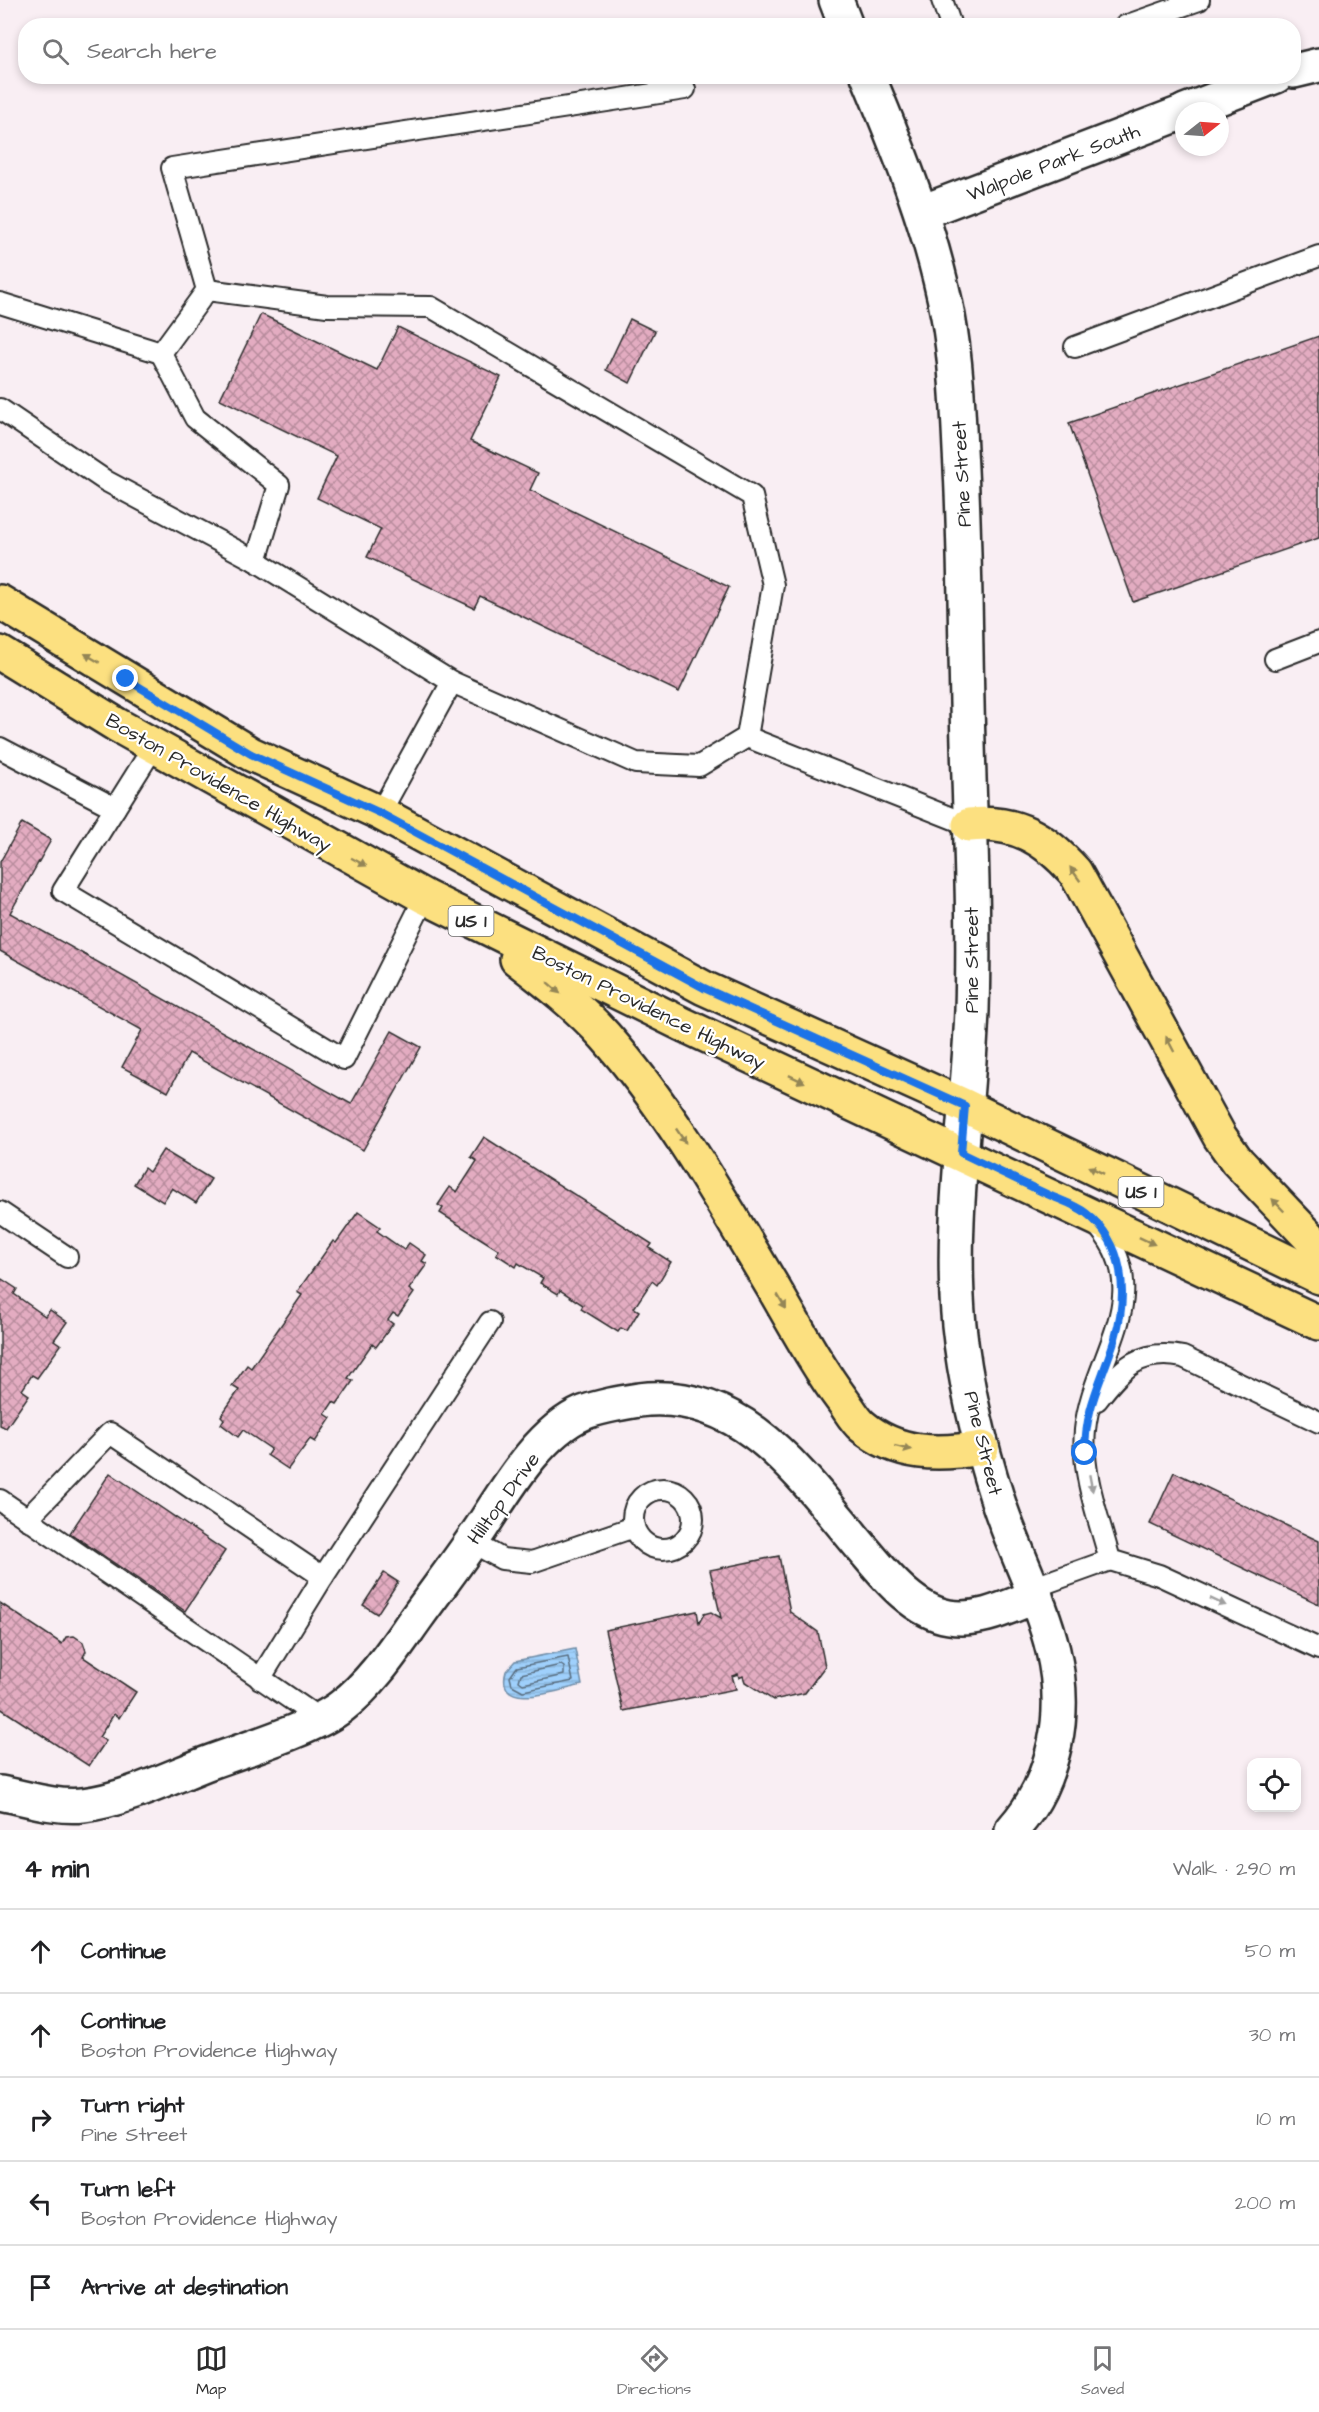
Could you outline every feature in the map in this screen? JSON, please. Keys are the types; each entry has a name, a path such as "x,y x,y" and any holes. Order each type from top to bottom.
{"main road":[{"name":"Boston Providence Highway","path":"0,602 251,754 380,813 704,988 965,1106 1319,1277"},
{"name":"Boston Providence Highway","path":"0,653 154,746 424,897 682,1024 1319,1323"},
{"path":"969,825 985,823 1013,828 1040,838 1075,872 1220,1137 1237,1161 1319,1247"},
{"path":"458,914 554,987 604,1035 651,1092 697,1160 830,1384 861,1425 889,1445 919,1452 950,1453 982,1448"}],"street":[{"path":"836,0 843,18"},
{"path":"1301,69 1319,65"},
{"name":"Pine Street","path":"871,84 921,212 948,320 958,395 964,527 972,1011 956,1229 960,1328 982,1448 999,1505 1034,1592 1058,1667 1061,1707 1045,1780 1038,1798 1012,1830"},
{"name":"Walpole Park South","path":"1208,102 1255,84"},
{"name":"Walpole Park South","path":"921,212 1175,115"},
{"name":"Hilltop Drive","path":"0,1793 62,1805 82,1805 114,1798 320,1719 340,1708 382,1667 472,1542 517,1474 550,1436 579,1414 618,1403 645,1400 693,1401 729,1414 761,1438 798,1474 886,1577 929,1610 945,1617 966,1618 986,1615 1034,1592"}],"lane":[{"path":"942,0 948,18"},
{"path":"1148,18 1199,0"},
{"path":"207,290 172,168 685,89"},
{"path":"1075,347 1319,256"},
{"path":"161,353 207,290"},
{"path":"0,409 106,482 256,561 452,682 636,763 699,766 747,737 773,585 752,496 431,307 327,306 207,290"},
{"path":"0,303 161,353 195,418 279,485 256,561"},
{"path":"1275,659 1319,642"},
{"path":"380,813 452,682"},
{"path":"747,737 866,782 969,825"},
{"path":"154,746 63,891 344,1059 424,897"},
{"path":"0,748 115,808"},
{"path":"0,1212 67,1257"},
{"path":"1085,1212 1103,1231 1113,1248 1124,1287 1119,1324 1085,1428 1085,1453 1110,1560"},
{"path":"260,1679 323,1576 490,1322"},
{"path":"1091,1407 1125,1368 1140,1358 1168,1354 1183,1357 1319,1422"},
{"path":"27,1519 110,1432 323,1576"},
{"path":"0,1500 320,1719"},
{"path":"472,1542 502,1559 532,1562 634,1527"},
{"path":"1034,1592 1110,1560 1159,1575 1319,1648"}],"water":[{"path":"575,1649 582,1685 532,1696 510,1692 505,1684 506,1671 515,1661"}],"building":[{"path":"261,314 377,370 398,327 501,377 470,441 538,473 530,490 729,587 679,692 480,596 474,608 367,557 381,529 317,498 337,456 220,399"},
{"path":"630,319 655,331 630,383 606,370"},
{"path":"1319,336 1319,538 1133,602 1069,423"},
{"path":"22,823 51,840 10,913 351,1104 392,1031 421,1047 363,1150 189,1053 168,1092 122,1067 142,1030 0,951 0,862"},
{"path":"484,1137 652,1244 649,1248 671,1262 657,1285 652,1281 634,1308 639,1311 627,1331 621,1328 618,1332 581,1309 583,1305 560,1290 558,1294 540,1283 543,1278 518,1263 516,1267 496,1254 499,1250 440,1213 443,1208 438,1205 450,1187 457,1192 477,1161 471,1157"},
{"path":"163,1150 211,1179 196,1203 172,1188 163,1202 134,1184 144,1168 149,1172"},
{"path":"358,1212 380,1227 377,1231 404,1250 409,1243 426,1255 422,1261 427,1264 409,1289 414,1293 398,1316 393,1313 388,1320 393,1324 376,1347 372,1344 348,1378 353,1381 337,1404 333,1402 325,1414 331,1418 315,1442 310,1439 288,1469 267,1455 271,1449 243,1430 238,1437 221,1424 224,1419 221,1416 239,1390 232,1386 247,1365 251,1368 302,1295 297,1292 333,1241 336,1243"},
{"path":"2,1279 17,1289 14,1294 45,1316 50,1310 67,1322 54,1340 61,1345 37,1378 32,1375 22,1390 29,1395 6,1428 0,1425 0,1283"},
{"path":"1174,1472 1319,1541 1319,1604 1150,1524"},
{"path":"110,1473 225,1551 185,1611 70,1533"},
{"path":"779,1556 790,1612 818,1632 825,1666 805,1693 773,1700 745,1682 743,1676 739,1678 738,1674 732,1676 736,1689 623,1711 605,1630 697,1611 699,1623 704,1614 711,1612 721,1618 710,1570"},
{"path":"384,1573 398,1582 377,1614 363,1605"},
{"path":"0,1603 62,1644 66,1637 74,1636 83,1642 86,1651 83,1657 136,1692 119,1718 114,1714 99,1737 106,1741 89,1766 0,1708"}],"route":[{"path":"126,679 251,754 380,813 704,988 965,1106 961,1153 1085,1212 1103,1231 1113,1248 1124,1287 1121,1315 1114,1341 1096,1385 1085,1428 1085,1453"}]}
